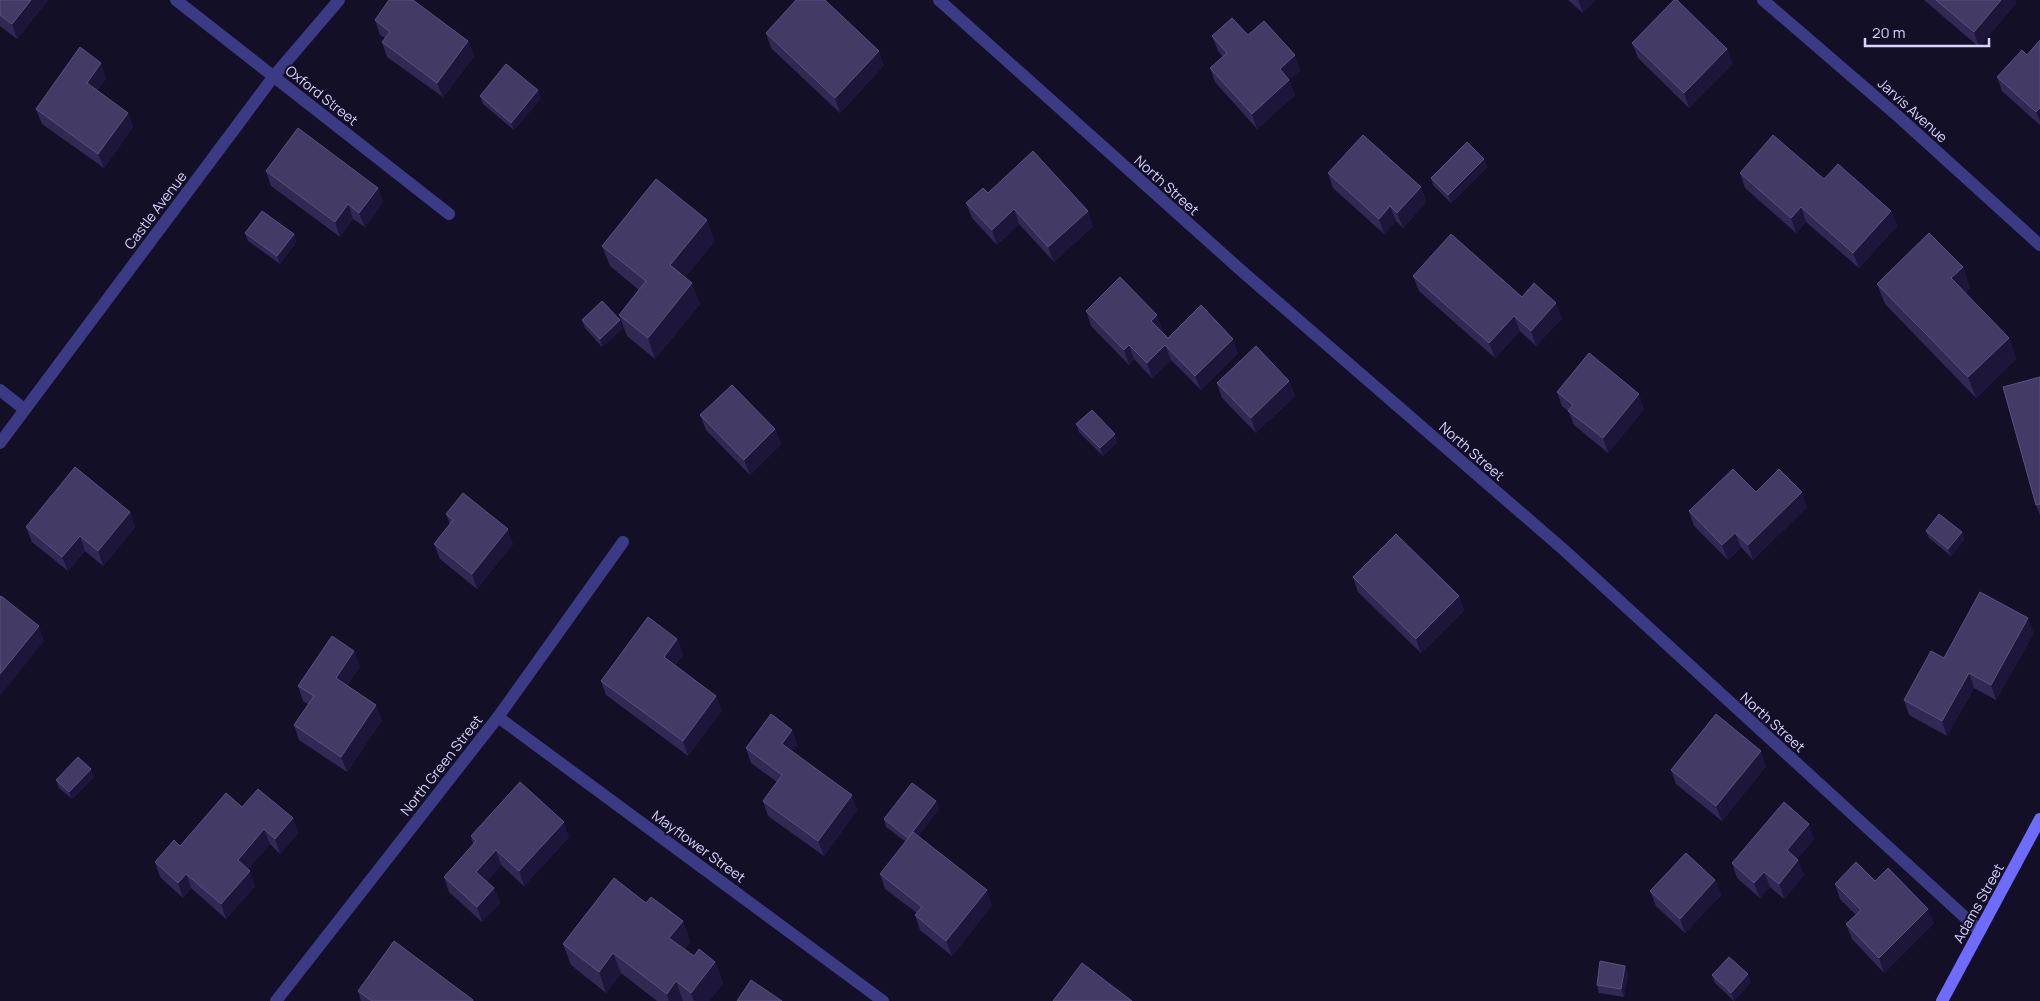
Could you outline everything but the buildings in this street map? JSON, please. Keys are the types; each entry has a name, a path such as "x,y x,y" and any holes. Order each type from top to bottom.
{"main road":[{"name":"Adams Street","path":"1942,1001 2040,819"}],"street":[{"name":"Oxford Street","path":"176,0 450,214"},
{"name":"Castle Avenue","path":"0,443 274,76 339,0"},
{"name":"North Street","path":"939,0 1244,273 1564,550 1980,931"},
{"name":"Jarvis Avenue","path":"1763,0 1900,118 2040,245"},
{"path":"0,390 24,410"},
{"name":"North Green Street","path":"276,1001 498,717 623,542"},
{"name":"Mayflower Street","path":"498,717 883,1001"}]}
